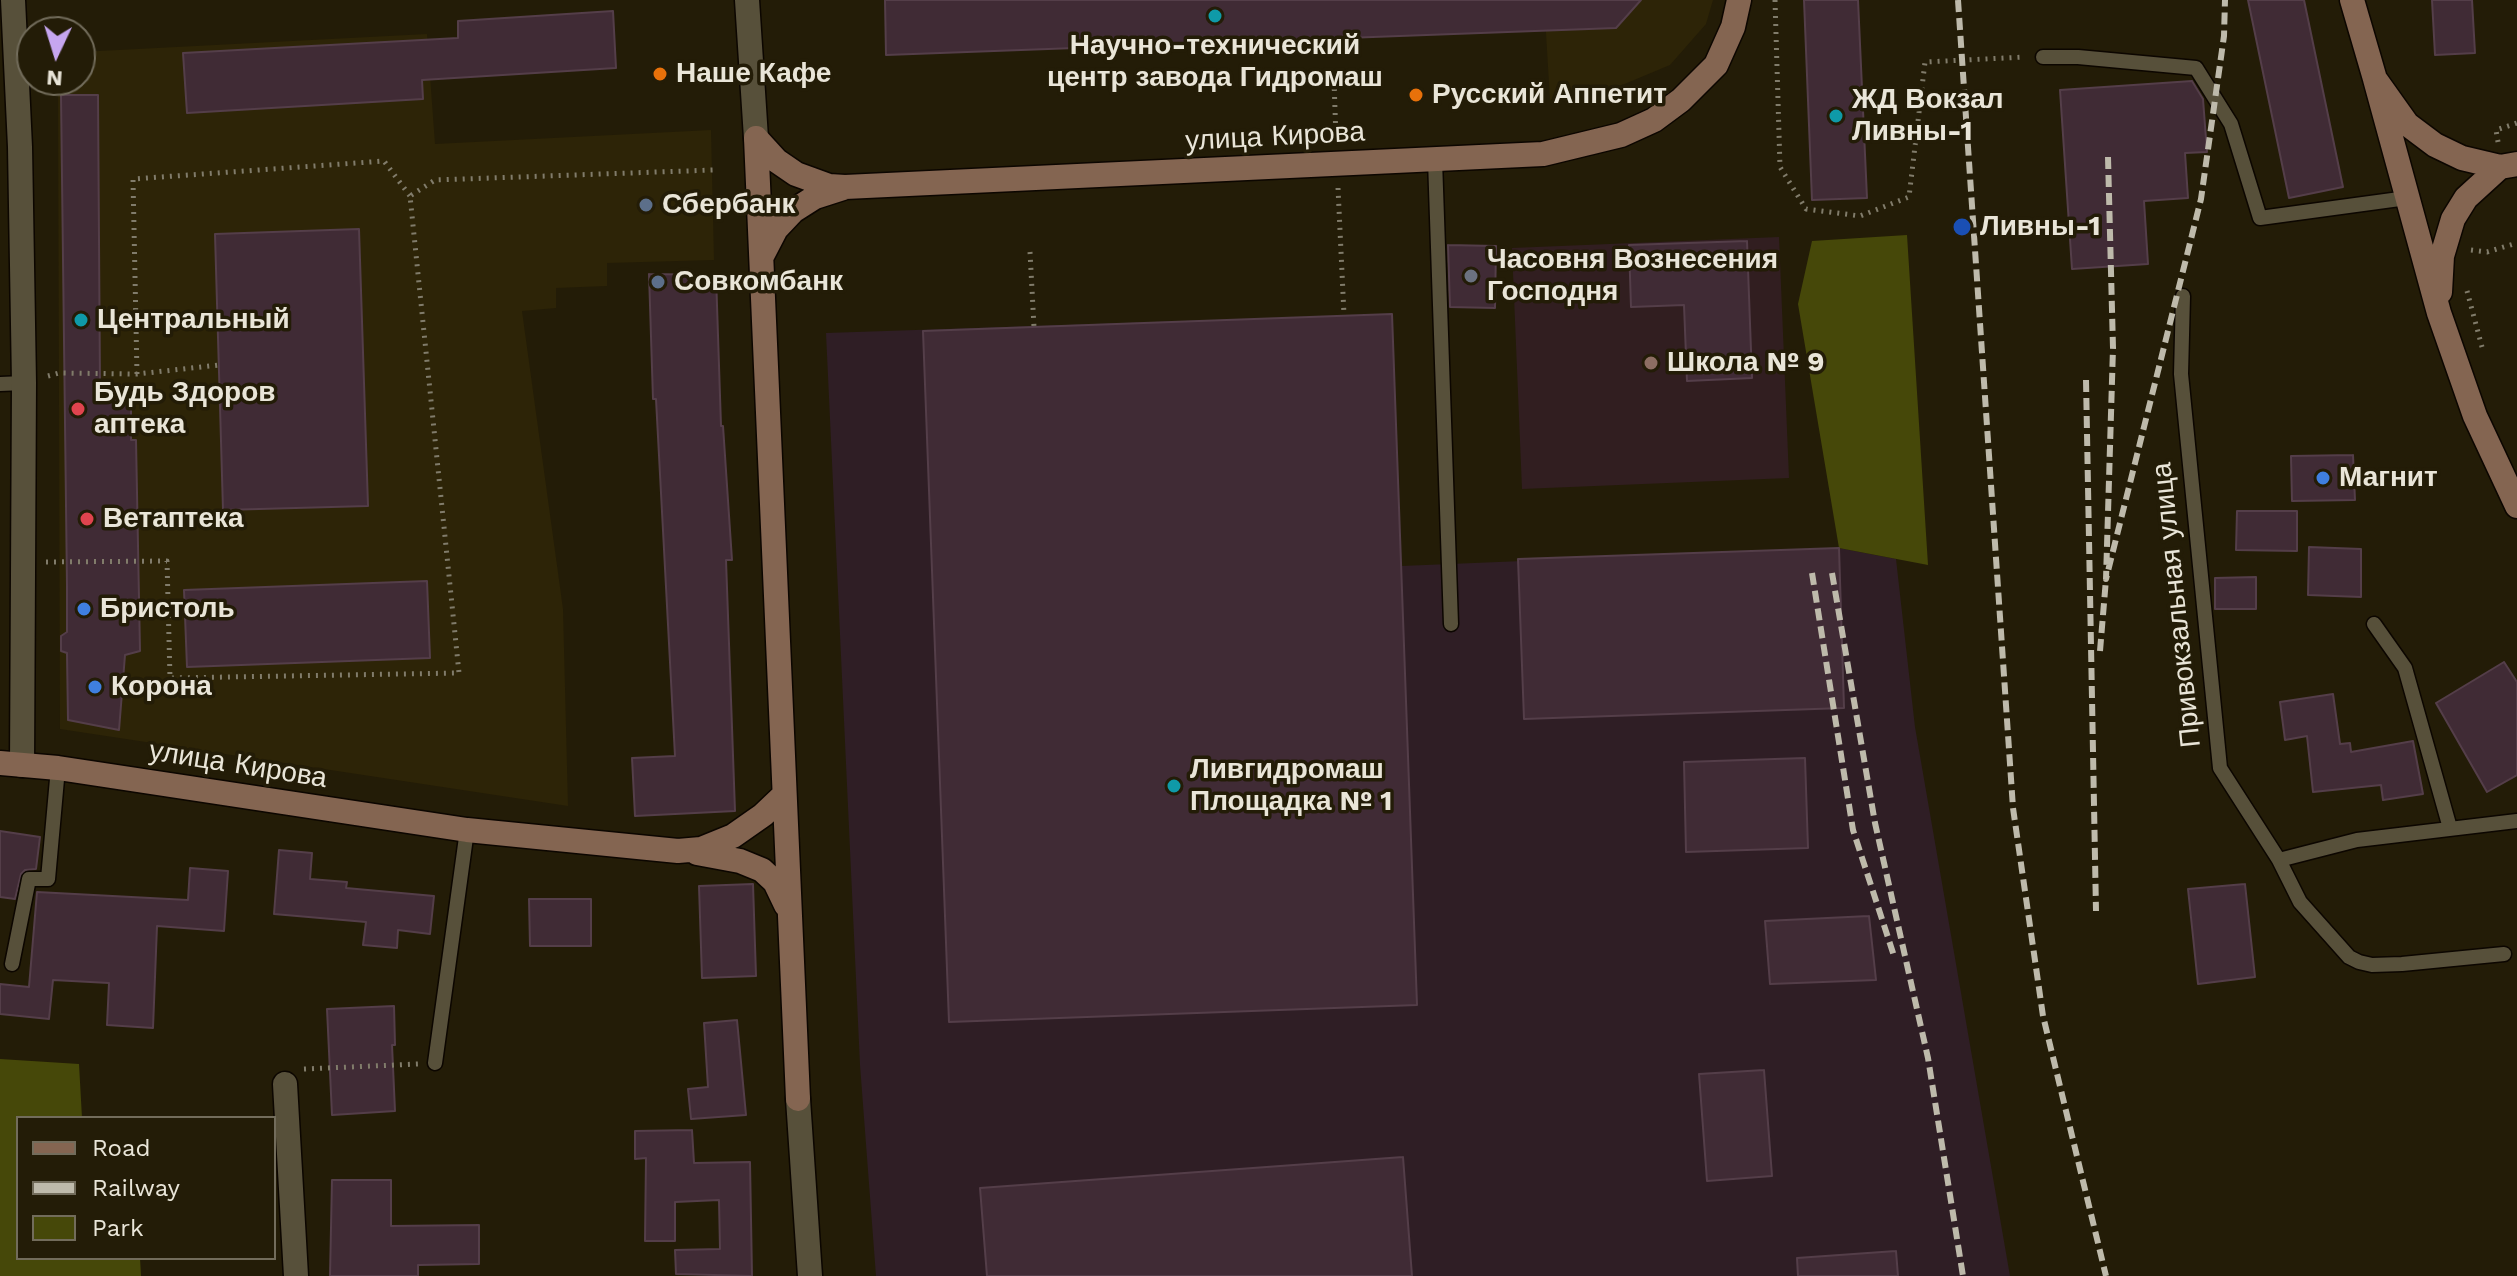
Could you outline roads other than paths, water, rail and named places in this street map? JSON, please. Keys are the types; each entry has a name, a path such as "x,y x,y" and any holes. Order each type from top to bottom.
{"street":[{"path":"11,764 23,562 12,384 20,147 13,0"},
{"path":"747,0 756,138 788,912 810,1276"},
{"name":"улица Кирова","path":"756,138 777,161 796,174 829,186 845,187 1543,154 1621,135 1654,120 1696,88 1716,65 1733,27 1739,0"},
{"path":"2352,0 2439,313 2475,416 2517,506"},
{"path":"2375,79 2400,116 2425,138 2462,158 2508,166"},
{"path":"2439,313 2442,256 2448,230 2466,198 2508,166"},
{"path":"761,257 776,229 793,211 815,197 845,187"},
{"name":"улица Кирова","path":"11,764 58,768 467,830 726,857 762,870 779,889 788,912"},
{"path":"678,851 701,849 733,836 783,796"},
{"path":"285,1084 296,1276"}],"lane":[{"path":"2043,57 2196,68 2231,124 2260,218 2407,198"},
{"path":"1435,160 1451,624"},
{"name":"Привокзальная улица","path":"2183,296 2181,374 2220,768 2279,860 2300,902 2349,957 2372,965 2504,954"},
{"path":"2374,624 2405,668 2450,828"},
{"path":"12,964 29,879 48,879 58,768"},
{"path":"2279,860 2357,840 2517,821"},
{"path":"435,1063 467,830"}],"railway":[{"path":"1958,0 2013,808 2043,1016 2106,1276"},
{"path":"2108,157 2113,348 2106,579 2201,199 2224,36 2225,0"},
{"path":"2086,380 2096,911"},
{"path":"1812,573 1853,830 1895,959"},
{"path":"1832,573 1875,823 1928,1058 1963,1276"},
{"path":"2100,651 2106,579"}],"place":[{"name":"Научно-технический центр завода Гидромаш","path":"1215,16"},
{"name":"Наше Кафе","path":"660,74"},
{"name":"Русский Аппетит","path":"1416,95"},
{"name":"ЖД Вокзал Ливны-1","path":"1836,116"},
{"name":"Сбербанк","path":"646,205"},
{"name":"Ливны-1","path":"1962,227"},
{"name":"Часовня Вознесения Господня","path":"1471,276"},
{"name":"Совкомбанк","path":"658,282"},
{"name":"Центральный","path":"81,320"},
{"name":"Школа № 9","path":"1651,363"},
{"name":"Будь Здоров аптека","path":"78,409"},
{"name":"Магнит","path":"2323,478"},
{"name":"Ветаптека","path":"87,519"},
{"name":"Бристоль","path":"84,609"},
{"name":"Корона","path":"95,687"},
{"name":"Ливгидромаш Площадка № 1","path":"1174,786"}]}
